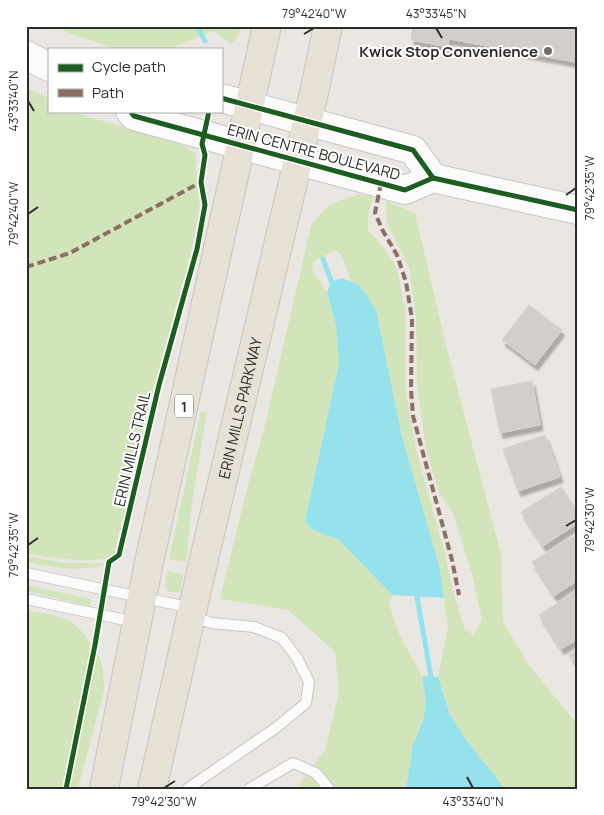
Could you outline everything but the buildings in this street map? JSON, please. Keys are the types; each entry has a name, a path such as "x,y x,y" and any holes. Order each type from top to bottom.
{"main road":[{"name":"1","path":"104,789 149,562 268,26"},
{"name":"ERIN MILLS PARKWAY","path":"152,789 308,122 328,26"}],"street":[{"path":"26,55 48,66"},
{"name":"ERIN CENTRE BOULEVARD","path":"131,112 134,116 405,190 433,178 413,150 222,98"},
{"path":"433,178 578,210"}],"lane":[{"path":"26,572 140,610"},
{"path":"26,599 192,613 212,623 254,627 282,638 298,658 309,682 306,702 277,727 187,789"},
{"path":"249,789 294,764 316,773 329,789"}],"green space":[{"path":"54,26 241,26 237,38 231,44 214,31 172,48 113,48"},
{"path":"26,88 48,98 48,112 71,112 177,142 196,153 200,207 191,253 155,383 114,555 95,560 71,560 26,553"},
{"path":"360,194 373,197 368,214 368,230 386,250 397,269 405,308 405,386 416,450 464,628 473,635 482,620 472,574 453,514 439,492 426,449 417,385 416,317 409,268 387,223 386,201 415,213 445,341 501,554 503,621 528,664 578,725 578,789 505,789 464,737 449,712 438,677 448,627 439,565 402,438 376,310 359,285 351,282 342,256 335,250 313,262 312,269 327,293 336,325 339,363 305,521 311,529 339,540 392,595 389,603 399,634 422,676 426,702 423,720 413,745 406,789 300,789 299,785 325,750 339,692 335,652 288,610 220,599 264,429 311,226 326,208"},
{"path":"201,411 207,412 192,503 186,562 169,559"},
{"path":"26,556 65,563 104,563 105,565 75,569 56,567 26,562"},
{"path":"167,571 183,574 180,593 168,591 165,585"},
{"path":"26,585 91,599 89,606 26,591"},
{"path":"26,610 54,615 67,620 81,630 93,648 63,789 26,789"},
{"path":"97,651 103,669 104,690 78,789 69,789 78,739"}],"water":[{"path":"342,278 359,285 376,310 402,437 439,565 444,598 392,595 339,540 311,529 305,521 339,363 336,325 327,293 331,281"},
{"path":"422,676 438,677 449,712 464,737 505,789 406,789 413,745 423,720 426,702"}],"waterway":[{"path":"197,26 205,41"},
{"path":"323,259 333,286"},
{"path":"419,591 417,597 431,683"}],"marked path":[{"path":"26,267 70,253 201,182"},
{"path":"381,183 375,213 397,255 406,282 412,319 411,390 413,416 452,560 459,595"}],"cycle path":[{"path":"222,98 413,150 433,178"},
{"path":"131,112 134,116 405,190 433,178 578,210"},
{"name":"ERIN MILLS TRAIL","path":"66,789 95,645 109,562 119,555 159,385 197,249 205,205 201,182 205,155 202,144 209,112"}],"place":[{"name":"Kwick Stop Convenience","path":"548,51"}]}
